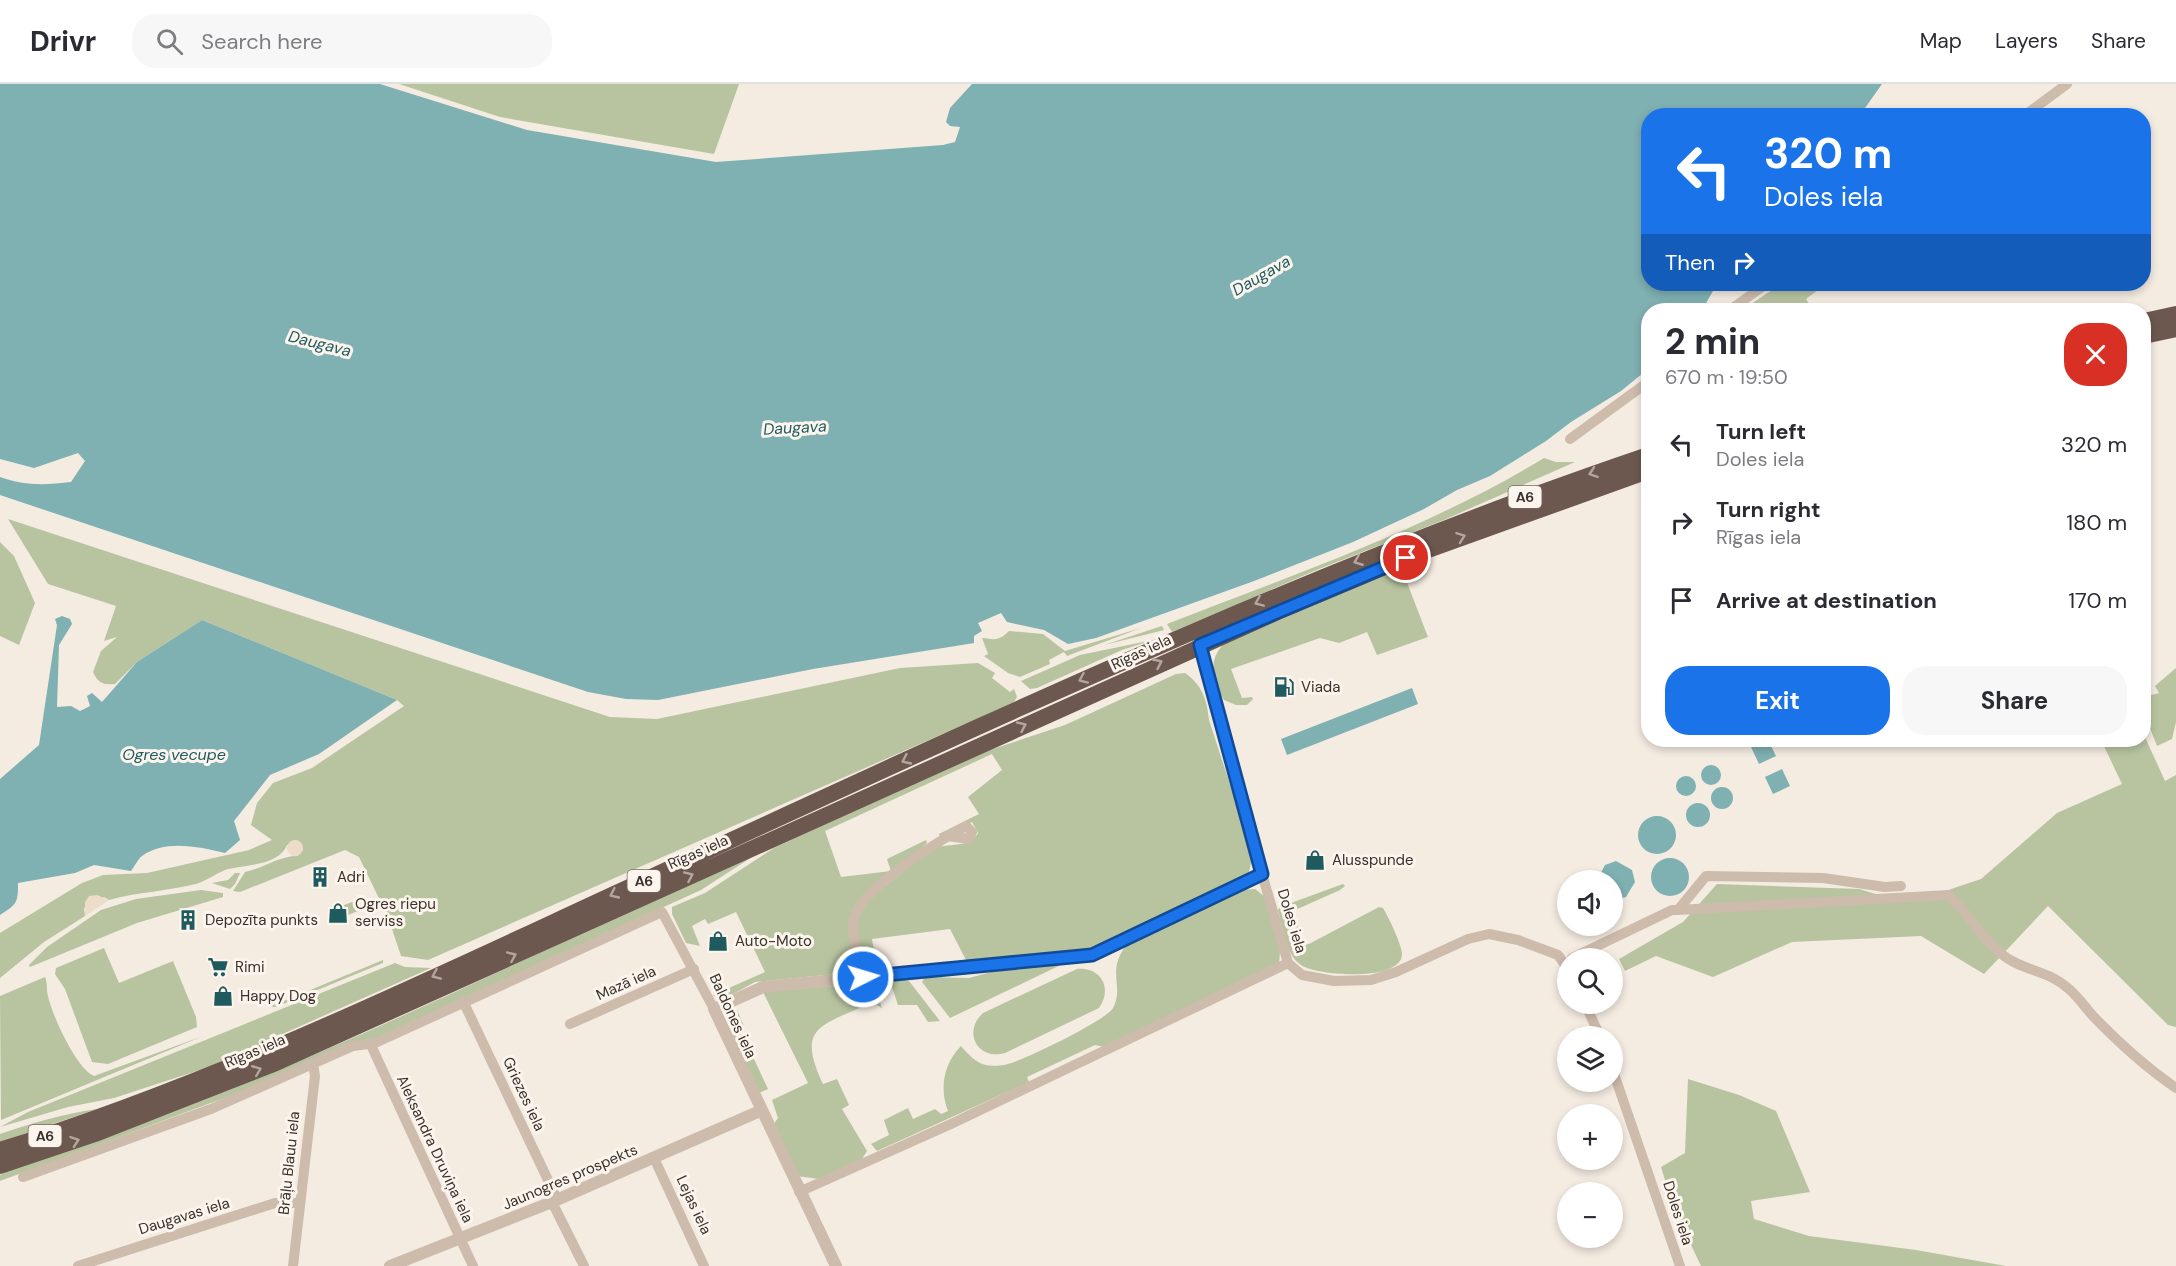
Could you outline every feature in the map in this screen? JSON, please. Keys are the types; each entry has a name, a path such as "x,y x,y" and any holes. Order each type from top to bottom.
{"highway":[{"path":"2151,319 2176,314"},
{"path":"2151,334 2176,329"},
{"name":"A6","path":"1405,550 1641,458"},
{"name":"A6","path":"1405,550 1535,510 1641,473"},
{"name":"Rīgas iela","path":"0,1150 89,1121 267,1051 1197,637 1405,550"},
{"name":"Rīgas iela","path":"0,1166 105,1130 276,1063 1197,637"}],"street":[{"path":"2035,108 2067,84"},
{"path":"1740,303 1756,291"},
{"path":"1570,439 1641,387"},
{"name":"Doles iela","path":"1197,637 1288,963 1302,975 1315,978 1346,981 1371,980 1396,972 1468,939 1489,934 1518,940 1557,956"},
{"path":"863,977 854,928 858,905 921,853 948,836"},
{"path":"714,1009 763,987 1092,955 1262,874"},
{"path":"1678,910 1706,876 1823,878 1885,887 1901,886"},
{"path":"1597,948 1672,910 1949,896 1964,909 1995,949 2013,962 2048,974 2069,989 2110,1032 2176,1088"},
{"name":"Baldones iela","path":"464,1001 662,912 714,1009 760,1112 836,1266"},
{"path":"799,1192 951,1124 1288,963"},
{"name":"Mazā iela","path":"570,1024 694,969"},
{"path":"23,1177 182,1120 353,1046 370,1043 464,1001"},
{"name":"Griezes iela","path":"464,1001 584,1266"},
{"name":"Aleksandra Druviņa iela","path":"370,1043 473,1266"},
{"name":"Brāļu Blauu iela","path":"293,1266 315,1076 313,1064"},
{"name":"Doles iela","path":"1620,1092 1680,1266"},
{"name":"Jaunogres prospekts","path":"390,1266 460,1240 760,1112"},
{"name":"Lejas iela","path":"654,1158 704,1266"},
{"name":"Daugavas iela","path":"78,1266 275,1203 300,1203"}],"green space":[{"path":"399,84 739,84 714,154 500,117"},
{"path":"1770,291 1817,291 1806,299 1809,303 1752,303"},
{"path":"1544,458 1556,462 1575,462 1444,520 1319,569 1172,632 1167,624 1407,529 1454,507"},
{"path":"8,519 610,717 657,719 900,668 978,663 995,673 992,678 1010,692 1014,689 1017,697 1014,702 1004,707 428,960 401,956 388,917 359,857 345,850 240,892 233,891 245,872 284,858 297,856 303,850 302,845 287,845 283,852 269,861 225,870 196,884 109,900 104,897 84,908 85,916 44,942 0,978 0,933 82,883 103,875 147,873 249,850 272,840 251,825 257,803 273,783 312,768 404,706 397,700 202,620 137,662 115,684 101,682 93,672 101,651 117,637 104,641 116,606 48,584"},
{"path":"0,542 14,556 35,603 19,645 0,636"},
{"path":"1401,567 1428,637 1377,655 1367,632 1339,643 1320,638 1231,669 1242,698 1252,697 1253,699 1247,705 1236,705 1224,700 1216,683 1213,667 1217,653 1229,639"},
{"path":"1162,626 1164,630 1104,645"},
{"path":"1141,628 1067,656 1064,652 1049,660 1050,664 1020,677 1008,673 984,656 988,654 982,638 999,638 1009,631 1043,634 1065,651"},
{"path":"1153,640 1122,650 1037,688 1030,689 1021,681 1080,655"},
{"path":"2176,668 2176,722 2172,739 2157,746 2151,731 2151,695 2159,693 2155,686"},
{"path":"1185,673 1196,682 1205,699 1209,720 1253,855 1249,872 1242,879 1095,949 967,962 950,929 872,939 877,969 867,970 860,955 857,938 859,912 862,905 930,850 969,842 974,838 978,833 972,822 940,837 939,834 979,814 968,797 1002,770 992,754 825,831 841,877 891,871 887,859 926,840 927,843 856,904 851,923 858,967 856,972 755,982 733,994 715,997 713,995 765,972 736,912 708,924 705,919 692,926 700,946 686,943 672,914 672,907 705,893 774,848 823,825 990,750 1065,725 1176,674"},
{"path":"2104,747 2149,747 2165,781 2176,775 2176,1027 2168,1025 2048,906 1984,974 1921,936 1792,942 1713,977 1656,956 1625,971 1623,967 1623,957 1683,922 1717,884 1859,889 1902,902 1981,879 2057,813 2122,784"},
{"path":"772,844 701,890 376,1038 254,1087 0,1181 0,1175 11,1169 109,1136 206,1099 396,1019"},
{"path":"235,873 240,873 230,889 212,883 228,880"},
{"path":"1343,884 1345,886 1340,890 1293,911 1303,943 1309,944 1379,907 1383,908 1400,945 1402,955 1398,964 1388,970 1373,973 1339,974 1310,969 1301,965 1291,954 1283,932 1278,910 1280,907"},
{"path":"1255,889 1264,896 1280,952 1279,964 1105,1047 1095,1045 1027,1077 1029,1082 877,1151 871,1144 889,1135 884,1120 908,1108 913,1119 935,1109 941,1114 948,1111 944,1094 945,1076 951,1060 961,1046 982,1064 1002,1065 1027,1057 1080,1031 1113,1008 1117,992 1117,963 1127,944 1241,890"},
{"path":"201,890 223,893 223,897 137,923 30,967 29,965 47,947 101,910 136,899"},
{"path":"352,902 365,908 348,915 344,905"},
{"path":"104,948 119,983 173,961 196,1017 197,1027 108,1064 92,1062 65,989 55,974 56,968"},
{"path":"383,960 383,963 276,1007 269,1007"},
{"path":"1067,962 950,1018 922,982 925,977 969,978 1003,969"},
{"path":"395,963 405,967 431,968 206,1068 114,1098 68,1107 0,1127 28,1112"},
{"path":"1077,969 1093,971 1102,980 1105,993 1099,1008 1005,1053 987,1053 976,1043 974,1028 983,1013"},
{"path":"45,977 50,1005 60,1028 80,1063 94,1076 203,1036 1,1120 0,996"},
{"path":"898,978 909,981 940,1021 928,1022 917,1005 898,1005 890,981"},
{"path":"865,982 875,985 882,1008 871,1002"},
{"path":"858,984 866,1002 864,1006 823,1026 812,1041 812,1052 823,1084 837,1079 849,1105 842,1109 867,1151 862,1159 819,1179 797,1176 773,1125 778,1118 772,1100 808,1083 763,992"},
{"path":"737,1010 744,1026 740,1029 768,1089 759,1093 734,1041 733,1020"},
{"path":"1688,1079 1739,1095 1776,1111 1810,1192 1751,1201 1754,1219 1809,1236 1916,1250 2006,1266 1701,1266 1674,1209 1661,1167 1685,1153"},
{"path":"97,1109 0,1142 0,1134 48,1119"}],"shaded area":[{"path":"292,840 298,840 303,848 301,854 292,856 287,851 287,845"},
{"path":"97,895 109,900 85,916 85,902 89,896"}],"water":[{"name":"Daugava","path":"0,84 380,84 527,130 716,162 943,145 955,142 960,127 950,126 946,122 950,108 972,84 1882,84 1865,108 1641,108 1641,291 1713,291 1706,303 1641,303 1641,375 1621,391 1490,476 1457,490 1424,509 1353,542 1254,581 1096,638 1068,644 1044,630 1007,622 1001,613 978,623 982,631 974,636 974,643 813,669 658,700 626,699 588,692 0,495 0,477 35,484 71,482 85,461 78,453 34,468 0,459"},
{"name":"Ogres vecupe","path":"62,616 70,619 72,624 59,645 57,707 71,706 80,711 90,706 87,696 92,693 102,702 137,662 202,620 397,700 319,754 270,775 234,821 240,840 225,853 172,846 151,851 142,856 131,871 94,865 75,873 18,883 18,895 15,902 0,915 0,779 39,745 57,625 55,619"},
{"path":"1412,688 1418,704 1287,755 1281,739"},
{"path":"1751,747 1772,747 1776,756 1759,764"},
{"path":"1707,765 1715,765 1721,771 1721,779 1715,785 1707,785 1701,779 1701,771"},
{"path":"1782,769 1790,786 1773,794 1765,777"},
{"path":"1682,776 1690,776 1696,782 1696,790 1690,796 1682,796 1676,790 1676,782"},
{"path":"1722,787 1730,790 1733,798 1730,806 1722,809 1714,806 1711,798 1714,790"},
{"path":"1698,803 1707,806 1710,815 1707,824 1698,827 1689,824 1686,815 1689,806"},
{"path":"1657,816 1671,821 1676,835 1671,849 1657,854 1643,849 1638,835 1643,821"},
{"path":"1670,858 1684,863 1689,877 1684,891 1670,896 1656,891 1651,877 1656,863"},
{"path":"1616,861 1632,870 1635,882 1626,897 1623,898 1623,870 1602,870 1605,865"}],"place":[{"name":"Viada","path":"1284,687"},
{"name":"Alusspunde","path":"1315,860"},
{"name":"Adri","path":"320,877"},
{"name":"Ogres riepu serviss","path":"338,913"},
{"name":"Depozīta punkts","path":"188,920"},
{"name":"Auto-Moto","path":"718,941"},
{"name":"Rimi","path":"218,967"},
{"name":"Happy Dog","path":"223,996"}],"route":[{"path":"863,977 1092,955 1262,874 1200,645 1406,558"}]}
